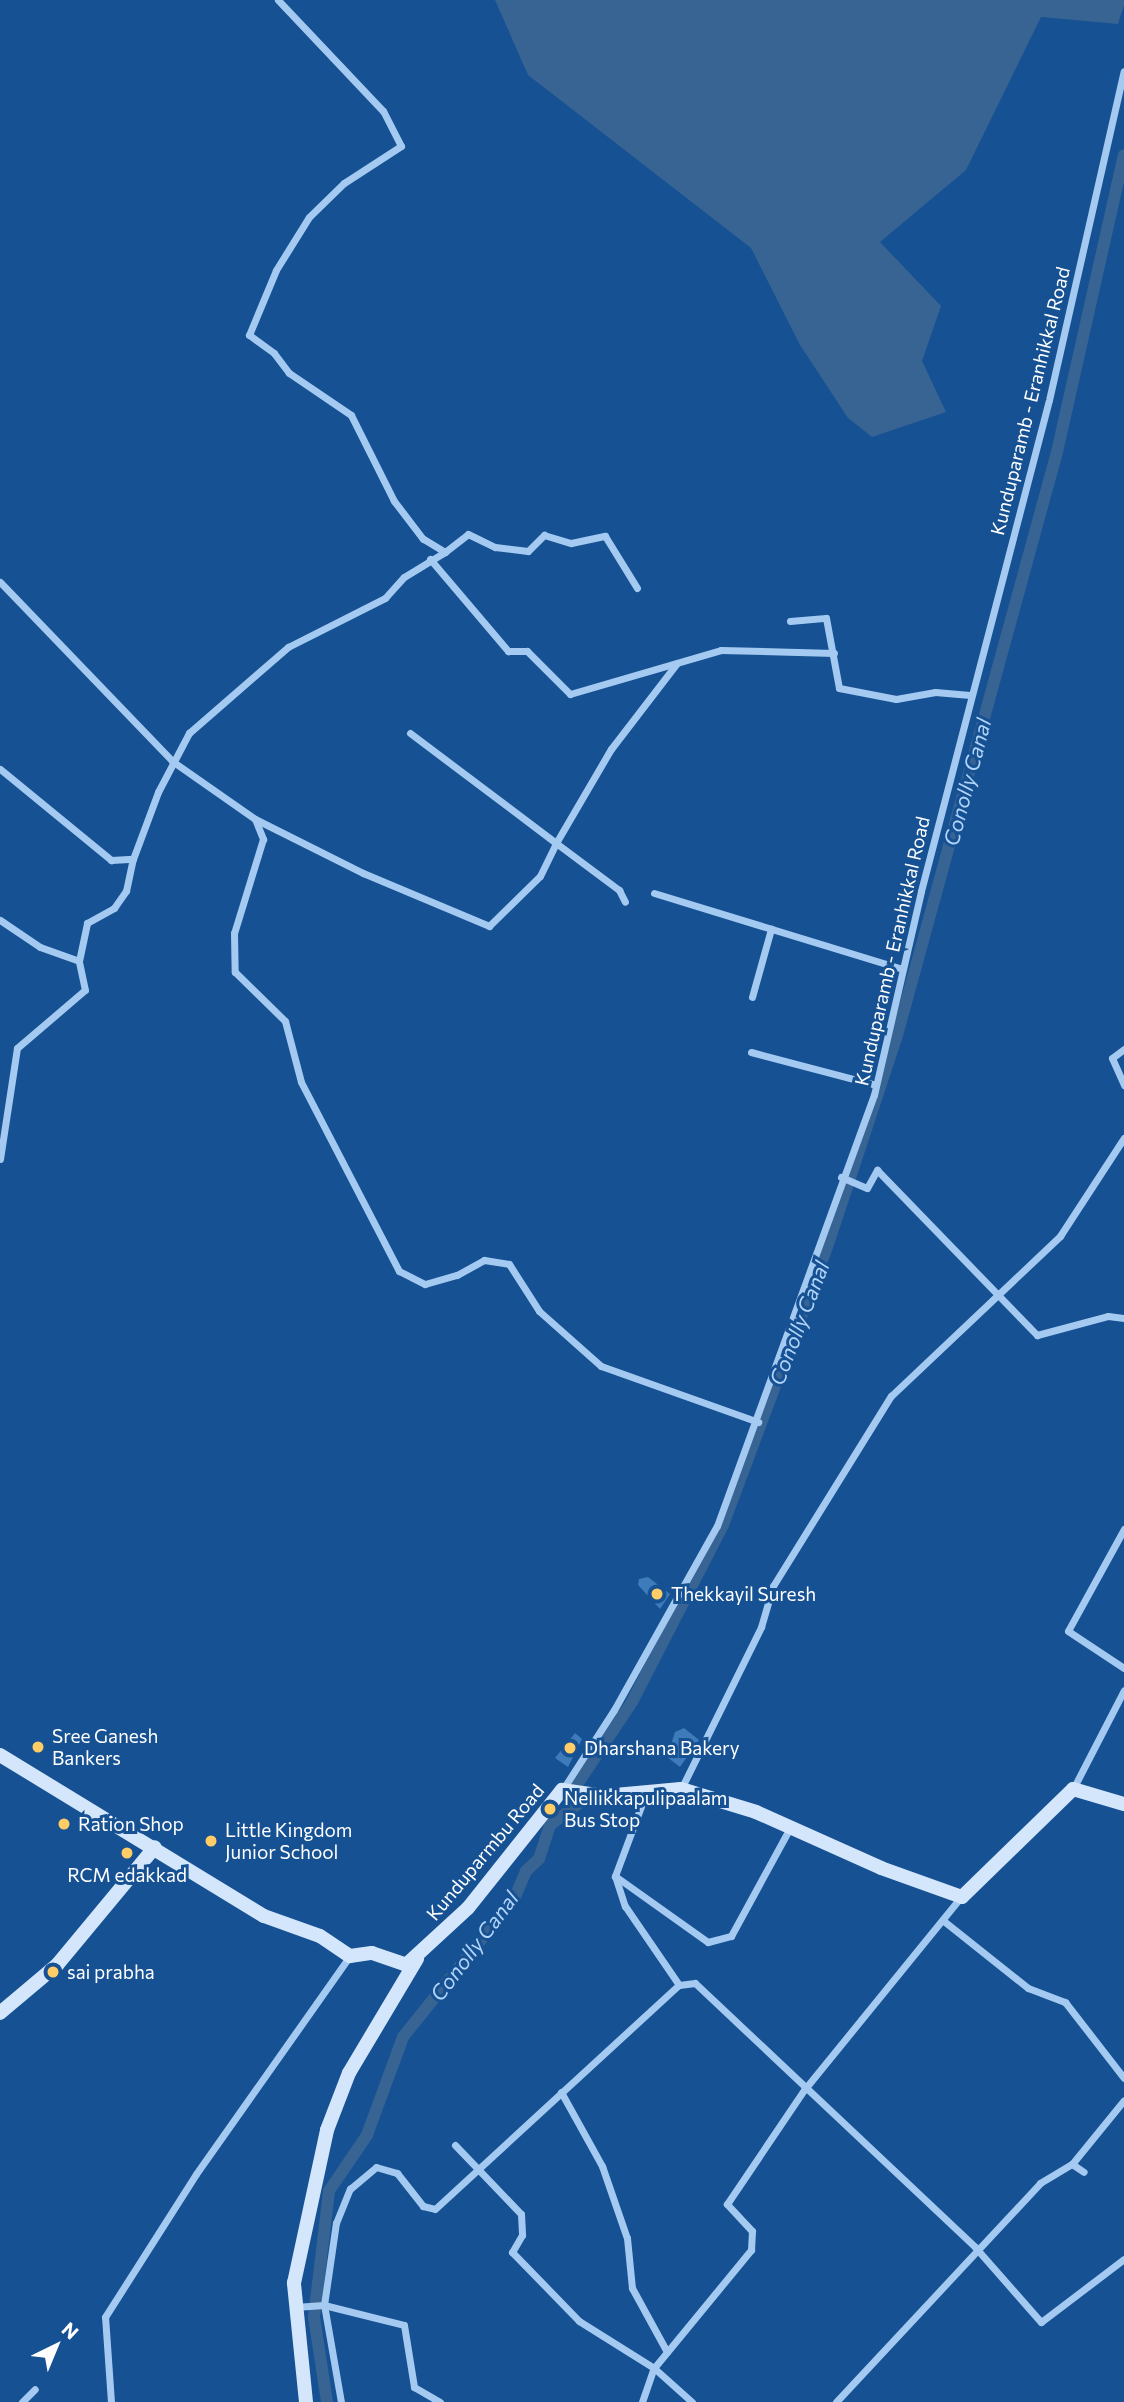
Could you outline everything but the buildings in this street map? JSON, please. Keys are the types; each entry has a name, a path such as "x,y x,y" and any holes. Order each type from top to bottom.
{"main road":[{"path":"2,1758 155,1847 264,1916 320,1936 350,1956 372,1953 406,1965 418,1959"},
{"path":"567,1792 646,1793 681,1789 791,1826 881,1868 962,1897 1073,1789 1124,1804"},
{"name":"Kunduparmbu Road","path":"306,2402 295,2307 298,2248 327,2130 349,2073 373,2042 387,2005 418,1959 468,1908 567,1792"},
{"path":"0,2013 57,1965 155,1847"}],"street":[{"path":"278,0 383,111 401,146 344,183 309,217 276,270 249,335 274,353 289,373 351,415 394,501 423,539 445,551"},
{"name":"Kunduparamb - Eranhikkal Road","path":"567,1792 701,1557 758,1422 823,1246 843,1177 876,1085 970,695 1049,400 1124,71"},
{"path":"0,1159 17,1048 85,990 79,961 87,923 114,908 125,891 134,859 172,761 189,733 253,672 311,633 385,598 430,559 468,534 495,547 528,551 544,535 571,543 606,536 637,588"},
{"path":"430,559 508,651 527,652 570,694 721,650 834,653"},
{"path":"0,582 172,761 255,819 363,873 489,926 540,876 556,843 611,749 677,663"},
{"path":"790,621 826,618 839,688 896,699 935,691 970,695"},
{"path":"410,733 619,890 625,902"},
{"path":"0,769 111,860 134,859"},
{"path":"255,819 263,839 234,933 235,972 285,1021 301,1082 399,1271 425,1284 457,1275 484,1260 509,1264 539,1311 601,1366 758,1422"},
{"path":"654,893 903,969"},
{"path":"0,920 40,947 79,961"},
{"path":"752,997 771,929"},
{"path":"1124,1049 1112,1058 1124,1085"},
{"path":"751,1052 876,1085"},
{"path":"681,1789 761,1627 773,1586 891,1396 1001,1295 1060,1236 1124,1138"},
{"path":"843,1177 867,1188 877,1170 1037,1335 1108,1316 1124,1318"},
{"path":"1124,1529 1068,1632 1124,1668"},
{"path":"1073,1789 1124,1690"},
{"path":"646,1793 615,1876 625,1906 679,1985"},
{"path":"615,1876 708,1942 731,1936 791,1826"},
{"path":"642,2402 654,2368 751,2250 752,2231 727,2204 804,2090 945,1922 962,1897"},
{"path":"945,1922 1028,1989 1065,2002 1124,2078"},
{"path":"111,2402 105,2317 350,1956"},
{"path":"341,2402 324,2305 336,2223 350,2189 376,2167 397,2173 423,2206 435,2209 679,1985 695,1983 804,2090 975,2247 1041,2322 1124,2259"},
{"path":"561,2092 601,2166 627,2238 632,2288 667,2352"},
{"path":"836,2402 975,2247 1040,2183 1072,2164 1124,2100"},
{"path":"455,2144 521,2214 522,2235 512,2252 579,2320 654,2368 692,2402"},
{"path":"1072,2164 1084,2172"},
{"path":"295,2307 324,2305 404,2325 414,2387 440,2402"},
{"path":"22,2402 35,2389"}],"water":[{"path":"495,0 1124,0 1124,5 1118,24 1041,17 966,170 880,242 941,306 922,361 946,412 872,437 848,418 800,345 751,248 528,75"}],"waterway":[{"name":"Conolly Canal","path":"327,2402 314,2317 329,2191 367,2135 403,2037 515,1897 526,1871 539,1859 550,1825 578,1804 576,1786 632,1702 723,1525 829,1241 896,1039 1057,452 1124,155"}],"place":[{"name":"Thekkayil Suresh","path":"657,1594"},
{"name":"Sree Ganesh Bankers","path":"38,1747"},
{"name":"Dharshana Bakery","path":"570,1748"},
{"name":"Nellikkapulipaalam Bus Stop","path":"550,1809"},
{"name":"Ration Shop","path":"64,1824"},
{"name":"Little Kingdom Junior School","path":"211,1841"},
{"name":"RCM edakkad","path":"127,1853"},
{"name":"sai prabha","path":"53,1972"}]}
